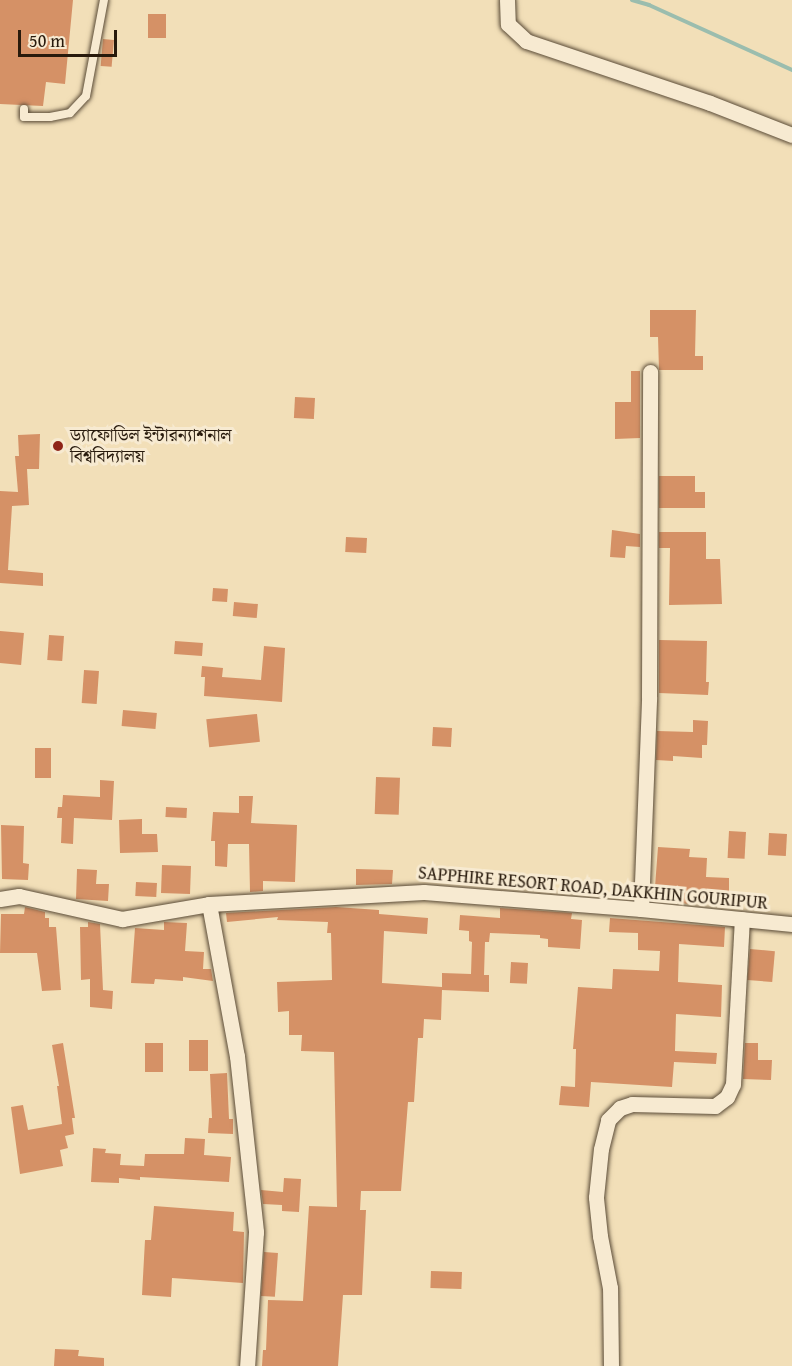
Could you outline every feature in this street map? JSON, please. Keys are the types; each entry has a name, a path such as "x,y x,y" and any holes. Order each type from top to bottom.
{"street":[{"path":"507,0 508,24 526,41 710,103 792,135"},
{"path":"641,909 649,697 650,372"},
{"name":"SAPPHIRE RESORT ROAD, DAKKHIN GOURIPUR","path":"0,899 19,896 122,919 209,904 424,892 641,909 792,924"},
{"path":"209,904 237,1056 256,1232 247,1366"},
{"path":"611,1366 610,1288 600,1236 597,1197 601,1149 608,1120 620,1108 632,1104 705,1107 715,1106 727,1098 733,1084 742,919"}],"lane":[{"path":"24,109 24,117 50,117 70,113 86,96 104,0"}],"building":[{"path":"0,0 73,0 65,84 46,82 43,106 0,104"},
{"path":"148,14 166,14 166,38 148,38"},
{"path":"103,39 114,40 112,67 101,66"},
{"path":"650,310 696,310 695,356 703,356 703,370 659,370 658,337 650,337"},
{"path":"631,371 640,371 640,438 615,439 615,402 631,402"},
{"path":"295,397 315,398 314,419 294,418"},
{"path":"40,434 39,469 27,469 29,505 12,506 8,570 43,573 43,586 0,583 0,491 18,492 15,456 19,456 18,435"},
{"path":"659,476 695,476 695,492 705,492 705,508 659,508"},
{"path":"612,530 640,534 640,547 626,546 625,558 610,557"},
{"path":"659,532 706,532 706,559 720,559 722,604 669,605 670,548 659,548"},
{"path":"346,537 367,538 366,553 345,552"},
{"path":"213,588 228,589 227,602 212,601"},
{"path":"234,602 258,604 257,618 233,616"},
{"path":"0,631 24,633 21,665 0,663"},
{"path":"49,635 64,636 62,661 47,660"},
{"path":"659,640 707,641 708,695 659,693"},
{"path":"175,641 203,643 202,656 174,654"},
{"path":"264,646 285,648 282,702 204,696 205,677 201,677 202,666 223,668 222,677 261,680"},
{"path":"84,670 99,671 97,704 82,703"},
{"path":"123,710 157,713 155,729 122,726"},
{"path":"257,714 260,742 209,747 206,719"},
{"path":"693,720 708,721 707,745 702,745 702,758 673,756 673,761 656,760 657,731 693,732"},
{"path":"433,727 452,728 451,747 432,746"},
{"path":"35,748 51,748 51,778 35,778"},
{"path":"376,777 400,778 399,815 375,814"},
{"path":"100,780 114,781 112,820 74,818 73,844 61,843 62,818 57,818 58,807 62,807 63,795 100,797"},
{"path":"239,796 253,796 251,823 297,825 295,882 263,881 263,891 250,892 249,844 228,844 227,867 215,866 215,841 211,841 213,812 239,813"},
{"path":"166,807 187,808 186,818 165,817"},
{"path":"142,819 142,834 157,834 158,852 120,853 119,820"},
{"path":"1,825 24,826 23,863 29,864 28,880 2,879"},
{"path":"729,831 746,832 745,859 728,858"},
{"path":"769,833 787,834 786,856 768,855"},
{"path":"658,847 690,849 689,857 707,858 706,877 729,878 729,895 705,893 705,900 689,899 689,904 654,900"},
{"path":"162,865 191,866 190,894 161,893"},
{"path":"77,869 97,870 96,884 109,884 108,901 76,899"},
{"path":"356,869 393,870 392,884 356,885"},
{"path":"136,882 157,883 156,897 135,896"},
{"path":"25,907 45,912 45,918 49,918 49,927 56,927 61,990 42,991 37,953 0,953 1,914 24,914"},
{"path":"336,907 379,910 379,914 428,918 427,934 384,931 382,983 442,987 442,973 471,974 472,942 469,941 469,931 459,930 460,915 500,918 500,908 572,913 571,919 582,920 580,949 548,947 548,939 540,938 540,935 490,933 489,942 485,942 484,975 489,975 489,992 442,990 441,1020 424,1019 423,1038 418,1038 414,1102 408,1102 401,1191 361,1191 360,1210 366,1210 362,1295 343,1295 338,1366 262,1366 263,1350 266,1350 268,1300 303,1301 309,1206 337,1207 334,1052 301,1051 302,1035 289,1035 289,1011 278,1012 277,982 332,980 331,933 327,933 328,922 277,920 278,917 227,922 226,913"},
{"path":"610,918 725,927 724,947 679,944 678,982 722,985 721,1017 676,1014 675,1051 717,1053 716,1064 674,1062 672,1087 591,1082 589,1107 559,1105 561,1086 575,1087 576,1049 573,1049 578,987 612,989 613,969 659,971 660,951 638,950 638,933 609,932"},
{"path":"88,922 100,924 103,990 113,991 112,1009 90,1007 90,979 81,980 80,927 88,927"},
{"path":"164,922 187,923 185,951 204,952 203,969 211,969 213,981 183,977 183,981 155,979 154,984 131,983 135,928 164,930"},
{"path":"750,949 775,951 772,982 747,980"},
{"path":"511,962 528,963 527,984 510,983"},
{"path":"189,1040 208,1040 208,1071 189,1071"},
{"path":"63,1043 75,1118 72,1118 74,1134 65,1136 68,1148 60,1150 63,1166 20,1174 11,1107 23,1105 28,1130 62,1124 52,1045"},
{"path":"145,1043 163,1043 163,1072 145,1072"},
{"path":"745,1043 758,1043 758,1060 772,1060 771,1080 743,1079"},
{"path":"227,1073 229,1119 233,1119 233,1134 208,1133 209,1118 212,1118 210,1074"},
{"path":"185,1138 205,1139 204,1155 231,1157 229,1182 140,1177 140,1180 119,1178 119,1183 91,1182 93,1148 106,1149 105,1153 121,1154 120,1165 144,1166 145,1154 184,1154"},
{"path":"284,1178 301,1179 299,1212 282,1211 282,1205 263,1204 261,1190 283,1192"},
{"path":"154,1206 234,1212 233,1231 244,1232 243,1283 172,1278 171,1297 142,1295 145,1240 151,1240"},
{"path":"264,1252 278,1253 275,1297 261,1296"},
{"path":"431,1271 462,1272 461,1289 430,1288"},
{"path":"55,1349 79,1350 78,1356 104,1358 104,1366 54,1366"}],"waterway":[{"path":"632,0 649,5 792,70"}],"place":[{"name":"ড্যাফোডিল ইন্টারন্যাশনাল বিশ্ববিদ্যালয়","path":"58,446"}]}
